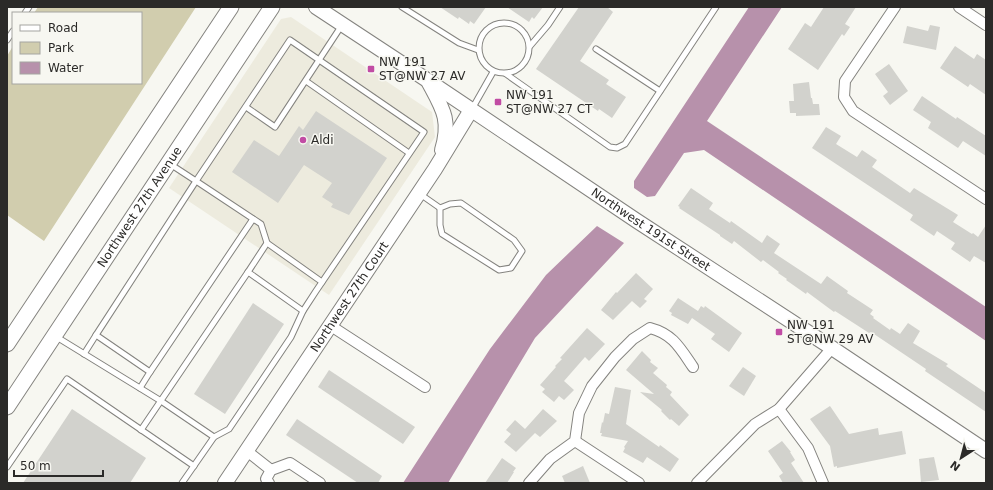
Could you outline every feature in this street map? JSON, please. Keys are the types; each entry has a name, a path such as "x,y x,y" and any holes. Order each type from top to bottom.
{"main road":[{"path":"7,344 231,7"},
{"name":"Northwest 27th Avenue","path":"7,407 272,7"}],"street":[{"name":"Northwest 191st Street","path":"316,7 986,451"},
{"path":"895,7 846,81 844,97 854,111 986,199"},
{"path":"959,7 986,25"},
{"path":"427,80 442,108 447,123 446,137 435,169"},
{"name":"Northwest 27th Court","path":"225,483 435,169 471,110"},
{"path":"331,326 425,387"},
{"path":"529,483 550,459 575,441 579,413 592,386 615,357 633,339 650,328 661,331 676,342 692,367"},
{"path":"697,483 755,424 779,409 832,348"},
{"path":"779,409 808,448 823,483"},
{"path":"575,441 639,483"},
{"path":"246,451 271,470"},
{"path":"269,483 266,479 271,470 290,463 320,483"}],"lane":[{"path":"402,7 458,43 478,50"},
{"path":"530,46 528,39 520,28 504,22 488,28 483,35 478,50 481,59 493,72 506,74 514,72 525,61 530,46 548,25 560,7"},
{"path":"506,74 610,147 617,148 626,144 716,7"},
{"path":"246,106 275,127 343,25"},
{"path":"84,354 196,181 290,40 424,132 322,282 303,311 291,337 229,429 214,436 182,483"},
{"path":"596,49 660,91"},
{"path":"471,110 493,72"},
{"path":"306,81 409,153"},
{"path":"169,163 261,224 267,243 322,282"},
{"path":"419,193 440,208"},
{"path":"460,203 514,240 522,251 511,268 499,270 442,234 440,225 440,208 450,204 460,203"},
{"path":"140,388 253,219"},
{"path":"141,430 267,243"},
{"path":"248,272 303,311"},
{"path":"54,335 161,401 214,436"},
{"path":"96,335 150,372"},
{"path":"7,467 67,379 194,466"}],"shaded area":[{"path":"291,17 432,112 435,137 329,295 169,188 281,19"}],"green space":[{"path":"38,7 196,7 44,241 7,215 7,56 12,48 12,84 142,84 142,12 35,12"}],"water":[{"path":"749,7 782,7 707,121 986,307 986,341 704,150 684,153 655,196 647,197 634,188 634,181"},
{"path":"597,226 624,243 535,338 448,483 403,483 490,349 546,275"}],"building":[{"path":"440,7 486,7 474,24 470,21 469,24 459,17 458,19"},
{"path":"507,7 543,7 534,19 532,17 529,22"},
{"path":"579,7 607,7 613,12 580,61 609,80 606,84 626,97 612,118 599,109 598,111 536,69"},
{"path":"824,7 856,7 845,24 850,27 844,36 842,34 818,70 788,49 805,23 811,27"},
{"path":"930,25 940,27 936,50 903,43 907,26 928,31"},
{"path":"955,46 974,59 977,54 986,60 986,95 970,84 968,87 940,68"},
{"path":"889,64 908,91 890,105 883,96 888,92 875,74"},
{"path":"809,82 813,104 819,104 820,115 796,116 796,113 790,113 789,101 794,101 793,84"},
{"path":"922,96 956,119 957,117 986,136 986,156 963,141 958,148 928,128 931,122 913,110"},
{"path":"316,111 387,158 349,215 331,207 333,204 322,197 332,183 304,165 278,203 232,172 254,140 279,156 299,126 303,130"},
{"path":"826,127 841,136 836,144 857,157 862,150 877,160 872,167 910,193 914,188 958,215 953,222 972,234 973,233 978,237 986,225 986,263 974,256 970,262 951,249 955,243 937,231 934,236 910,220 913,215 812,148"},
{"path":"691,188 713,203 709,209 730,223 731,221 762,243 767,235 780,244 774,253 821,284 827,276 848,291 847,293 873,310 870,314 874,317 873,318 890,330 891,328 900,334 908,323 920,331 913,343 948,364 946,366 986,393 986,412 871,332 869,333 835,311 834,312 807,292 806,294 786,280 787,279 778,273 779,272 763,260 761,262 734,241 732,244 679,208 680,207 678,206"},
{"path":"636,273 653,289 644,299 647,301 640,308 632,301 613,320 601,310 616,292 617,293"},
{"path":"678,298 698,311 701,306 704,308 705,306 742,333 729,352 711,339 715,334 692,318 688,324 671,315 672,313 669,311"},
{"path":"253,303 284,324 225,414 194,394"},
{"path":"587,328 605,344 589,361 585,357 564,381 574,390 564,400 559,396 554,402 542,392 545,389 540,385 562,359 560,358"},
{"path":"642,351 651,360 650,362 658,368 653,373 667,385 666,387 672,392 670,395 689,415 679,426 671,419 670,420 661,411 662,410 640,392 654,394 626,370"},
{"path":"743,367 756,376 744,396 729,386"},
{"path":"329,370 415,427 403,444 318,387"},
{"path":"615,387 631,390 626,424 659,447 660,445 679,459 670,472 647,457 643,463 623,452 628,441 601,436 602,433 600,433 602,422 603,423 605,413 609,414"},
{"path":"830,406 849,434 878,428 879,435 902,431 906,454 837,468 837,466 834,467 830,446 810,419"},
{"path":"72,409 146,458 130,483 23,483"},
{"path":"543,409 557,421 540,437 535,433 516,452 504,442 511,434 506,430 515,420 525,429"},
{"path":"297,419 382,476 378,483 358,483 286,435"},
{"path":"782,441 791,452 795,460 791,463 804,483 783,483 779,476 783,473 768,451"},
{"path":"934,457 939,480 921,482 919,459"},
{"path":"502,458 516,468 507,483 485,483"},
{"path":"583,466 590,483 565,483 562,476"}],"place":[{"name":"NW 191 ST@NW 27 AV","path":"371,69"},
{"name":"NW 191 ST@NW 27 CT","path":"498,102"},
{"name":"Aldi","path":"303,140"},
{"name":"NW 191 ST@NW 29 AV","path":"779,332"}]}
